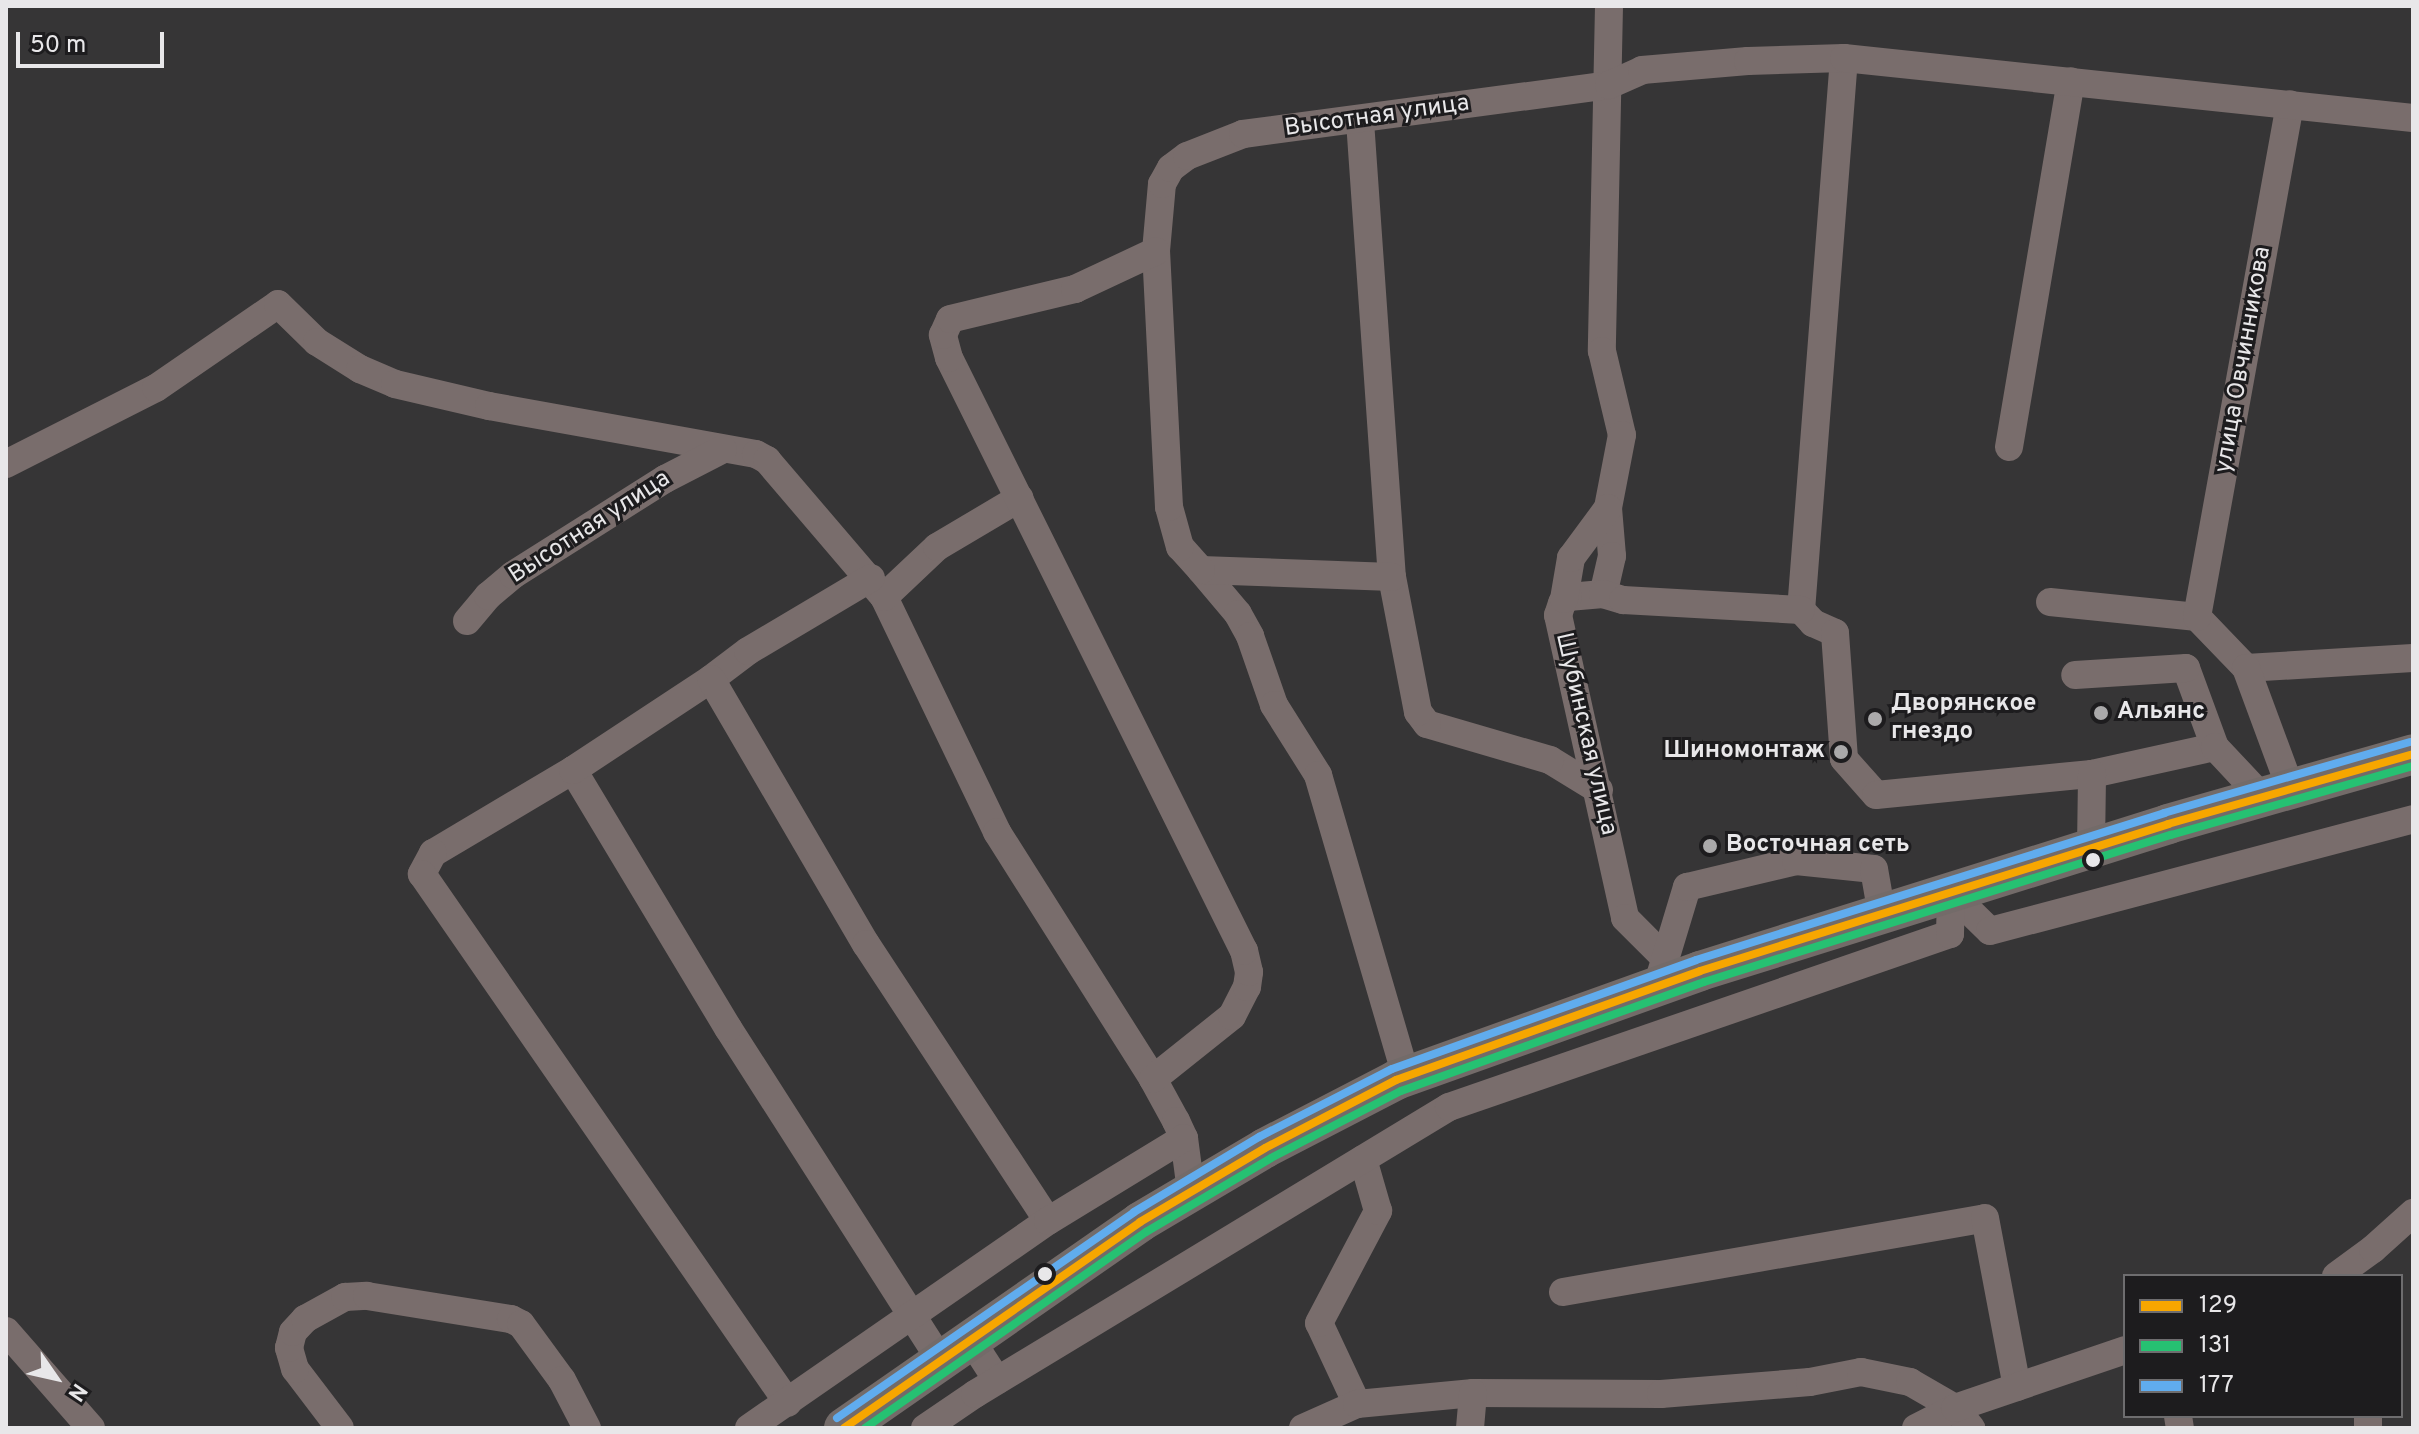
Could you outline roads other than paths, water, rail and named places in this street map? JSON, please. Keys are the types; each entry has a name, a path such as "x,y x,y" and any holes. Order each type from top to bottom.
{"highway":[{"path":"844,1428 1140,1222 1265,1148 1406,1076 1661,972 1882,915 2091,848 2413,754"}],"street":[{"path":"1603,594 1612,556 1608,508 1622,435 1604,374 1602,351 1609,6"},
{"path":"1844,58 1801,610 1813,623 1835,633 1844,759 1876,795 2092,774 2215,747"},
{"name":"Высотная улица","path":"1156,251 1162,184 1171,168 1187,156 1243,134 1360,121 1609,85 1642,70 1844,58 2413,118"},
{"path":"2009,447 2071,81"},
{"name":"улица Овчинникова","path":"2197,617 2290,104"},
{"path":"1360,121 1392,577 1418,712 1427,724 1550,760 1599,790"},
{"path":"1153,1079 1232,1016 1247,987 1249,972 1244,951 949,358 943,335 950,319 1075,289 1156,251 1169,507 1180,547 1238,614 1250,636 1274,705 1318,775 1406,1076"},
{"path":"6,464 156,388 278,304 317,342 360,369 395,384 489,406 723,449 767,460 877,587 997,832 1153,1079 1184,1138 1191,1191"},
{"name":"Высотная улица","path":"467,621 488,596 513,575 665,479 723,449"},
{"path":"788,1403 422,874 433,853 573,770 748,651 877,587 1020,498"},
{"path":"1564,599 1571,558 1608,508"},
{"path":"1201,570 1392,577"},
{"name":"Шубинская улица","path":"1661,972 1625,918 1558,615 1564,599 1603,594 1623,600 1801,610"},
{"path":"2050,602 2197,617 2246,668 2276,792"},
{"path":"2246,668 2413,658"},
{"path":"2075,675 2186,668 2215,747 2276,792"},
{"path":"711,679 866,944 1048,1221"},
{"path":"573,770 728,1028 911,1315 997,1380"},
{"path":"2091,848 2092,774"},
{"path":"1951,893 1990,931 2413,819"},
{"path":"1661,972 1687,887 1796,861 1874,869 1882,915"},
{"path":"925,1428 997,1380 1449,1107 1950,934 1951,893"},
{"path":"749,1428 1048,1221 1184,1138"},
{"path":"1357,1404 1319,1323 1378,1211 1363,1159"},
{"path":"2342,1274 2373,1263 2413,1213"},
{"path":"1563,1292 1985,1218 2017,1387"},
{"path":"340,1428 295,1369 289,1348 293,1332 305,1319 345,1297 367,1296 511,1319 536,1343 562,1380 587,1428"},
{"path":"6,1331 91,1428"},
{"path":"1916,1428 1963,1418 2017,1387 2123,1351"},
{"path":"1303,1428 1357,1404 1473,1393 1661,1394 1810,1382 1861,1372 1910,1382 1963,1418"},
{"path":"1470,1428 1473,1393"}],"place":[{"name":"Альянс","path":"2101,713"},
{"name":"Дворянское гнездо","path":"1875,719"},
{"name":"Шиномонтаж","path":"1841,752"},
{"name":"Восточная сеть","path":"1710,846"}]}
